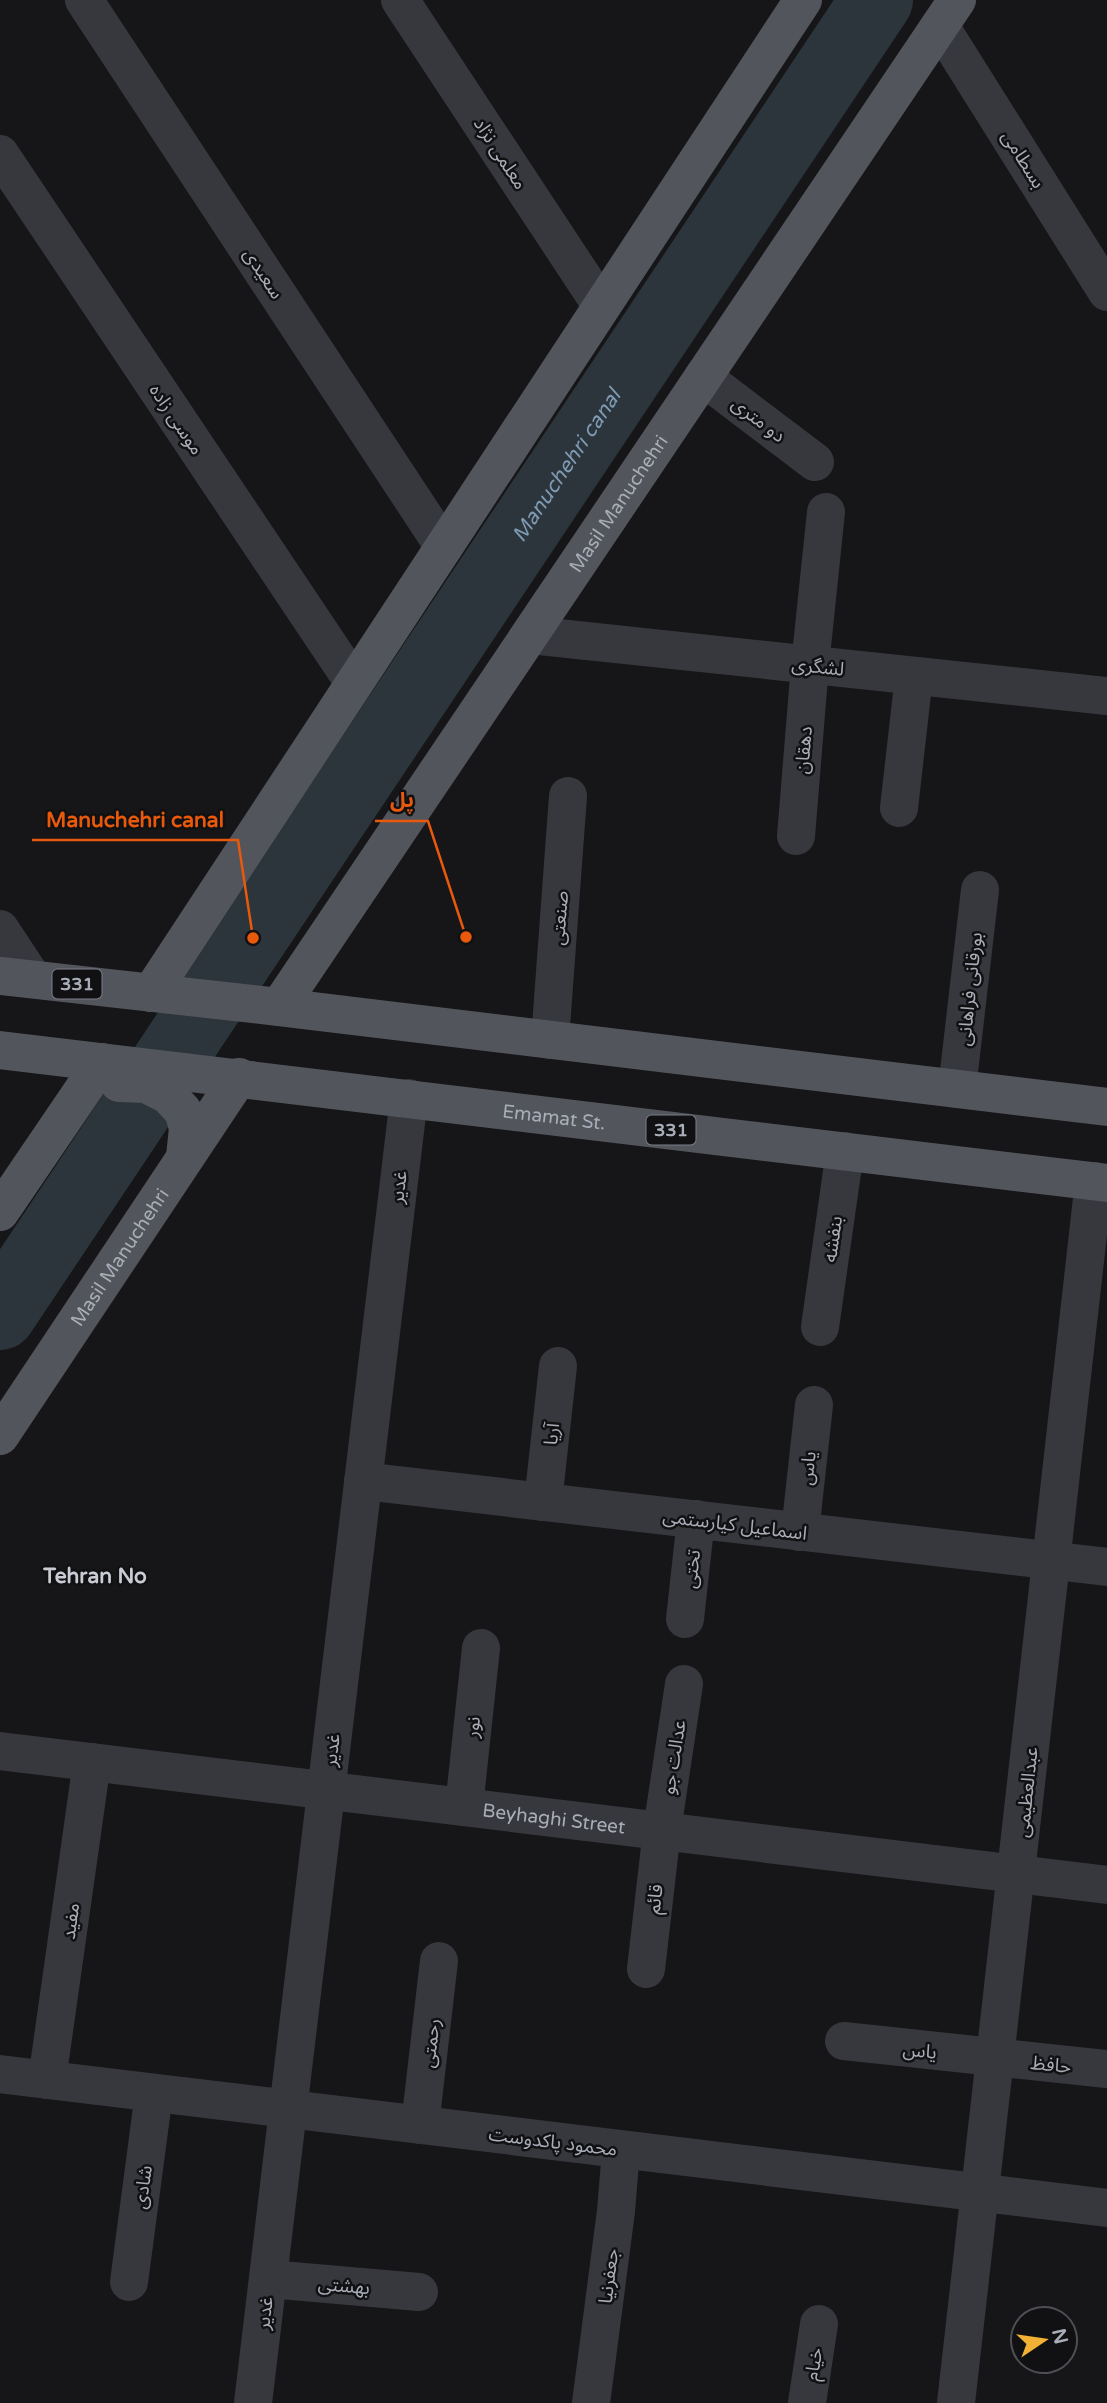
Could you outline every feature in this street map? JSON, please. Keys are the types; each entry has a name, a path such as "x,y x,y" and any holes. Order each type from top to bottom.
{"main road":[{"path":"152,993 803,0"},
{"name":"Masil Manuchehri","path":"277,1007 949,13"},
{"name":"331","path":"16,977 1107,1106"},
{"name":"Emamat St.","path":"0,1049 102,1071 237,1076 1101,1182"},
{"path":"0,1212 68,1112 102,1071 120,1082 146,1084 168,1095 183,1111 188,1128 185,1157"},
{"name":"Masil Manuchehri","path":"0,1436 237,1076"}],"street":[{"name":"سعیدی","path":"84,0 444,547"},
{"name":"معلمی نژاد","path":"400,0 601,305"},
{"name":"بسطامی","path":"949,13 1107,292"},
{"name":"موسی زاده","path":"0,154 354,684"},
{"name":"دو متری","path":"704,377 815,461"},
{"name":"دهقان","path":"796,836 826,512"},
{"name":"لشگری","path":"530,635 1107,696"},
{"path":"900,808 914,676"},
{"name":"صنعتی","path":"550,1040 568,796"},
{"name":"بورقانی فراهانی","path":"957,1089 980,890"},
{"path":"0,929 16,977"},
{"name":"غدیر","path":"253,2403 409,1098"},
{"name":"بنفشه","path":"820,1326 845,1151"},
{"name":"عبدالعظیمی","path":"956,2403 982,2193 1051,1560 1101,1182"},
{"name":"آریا","path":"543,1502 558,1366"},
{"name":"یاس","path":"800,1532 814,1405"},
{"name":"اسماعیل کیارستمی","path":"363,1481 1107,1567"},
{"name":"تختی","path":"685,1619 696,1519"},
{"name":"نور","path":"464,1807 481,1648"},
{"name":"عدالت جو","path":"662,1830 684,1684"},
{"name":"Beyhaghi Street","path":"0,1751 1107,1885"},
{"name":"مفید","path":"47,2080 92,1762"},
{"name":"قائم","path":"646,1969 662,1830"},
{"name":"رحمتی","path":"420,2125 439,1961"},
{"name":"یاس","path":"844,2041 995,2058"},
{"name":"حافظ","path":"995,2058 1107,2069"},
{"name":"محمود پاکدوست","path":"0,2074 1107,2208"},
{"name":"شادی","path":"129,2282 154,2093"},
{"name":"جعفرنیا","path":"592,2403 621,2150"},
{"name":"بهشتی","path":"268,2279 419,2292"},
{"name":"خیام","path":"807,2403 819,2324"}],"waterway":[{"name":"Manuchehri canal","path":"0,1314 877,0"}],"place":[{"name":"پل","path":"466,937"},
{"name":"Manuchehri canal","path":"253,938"}],"district":[{"name":"Tehran No","path":"95,1576"}]}
